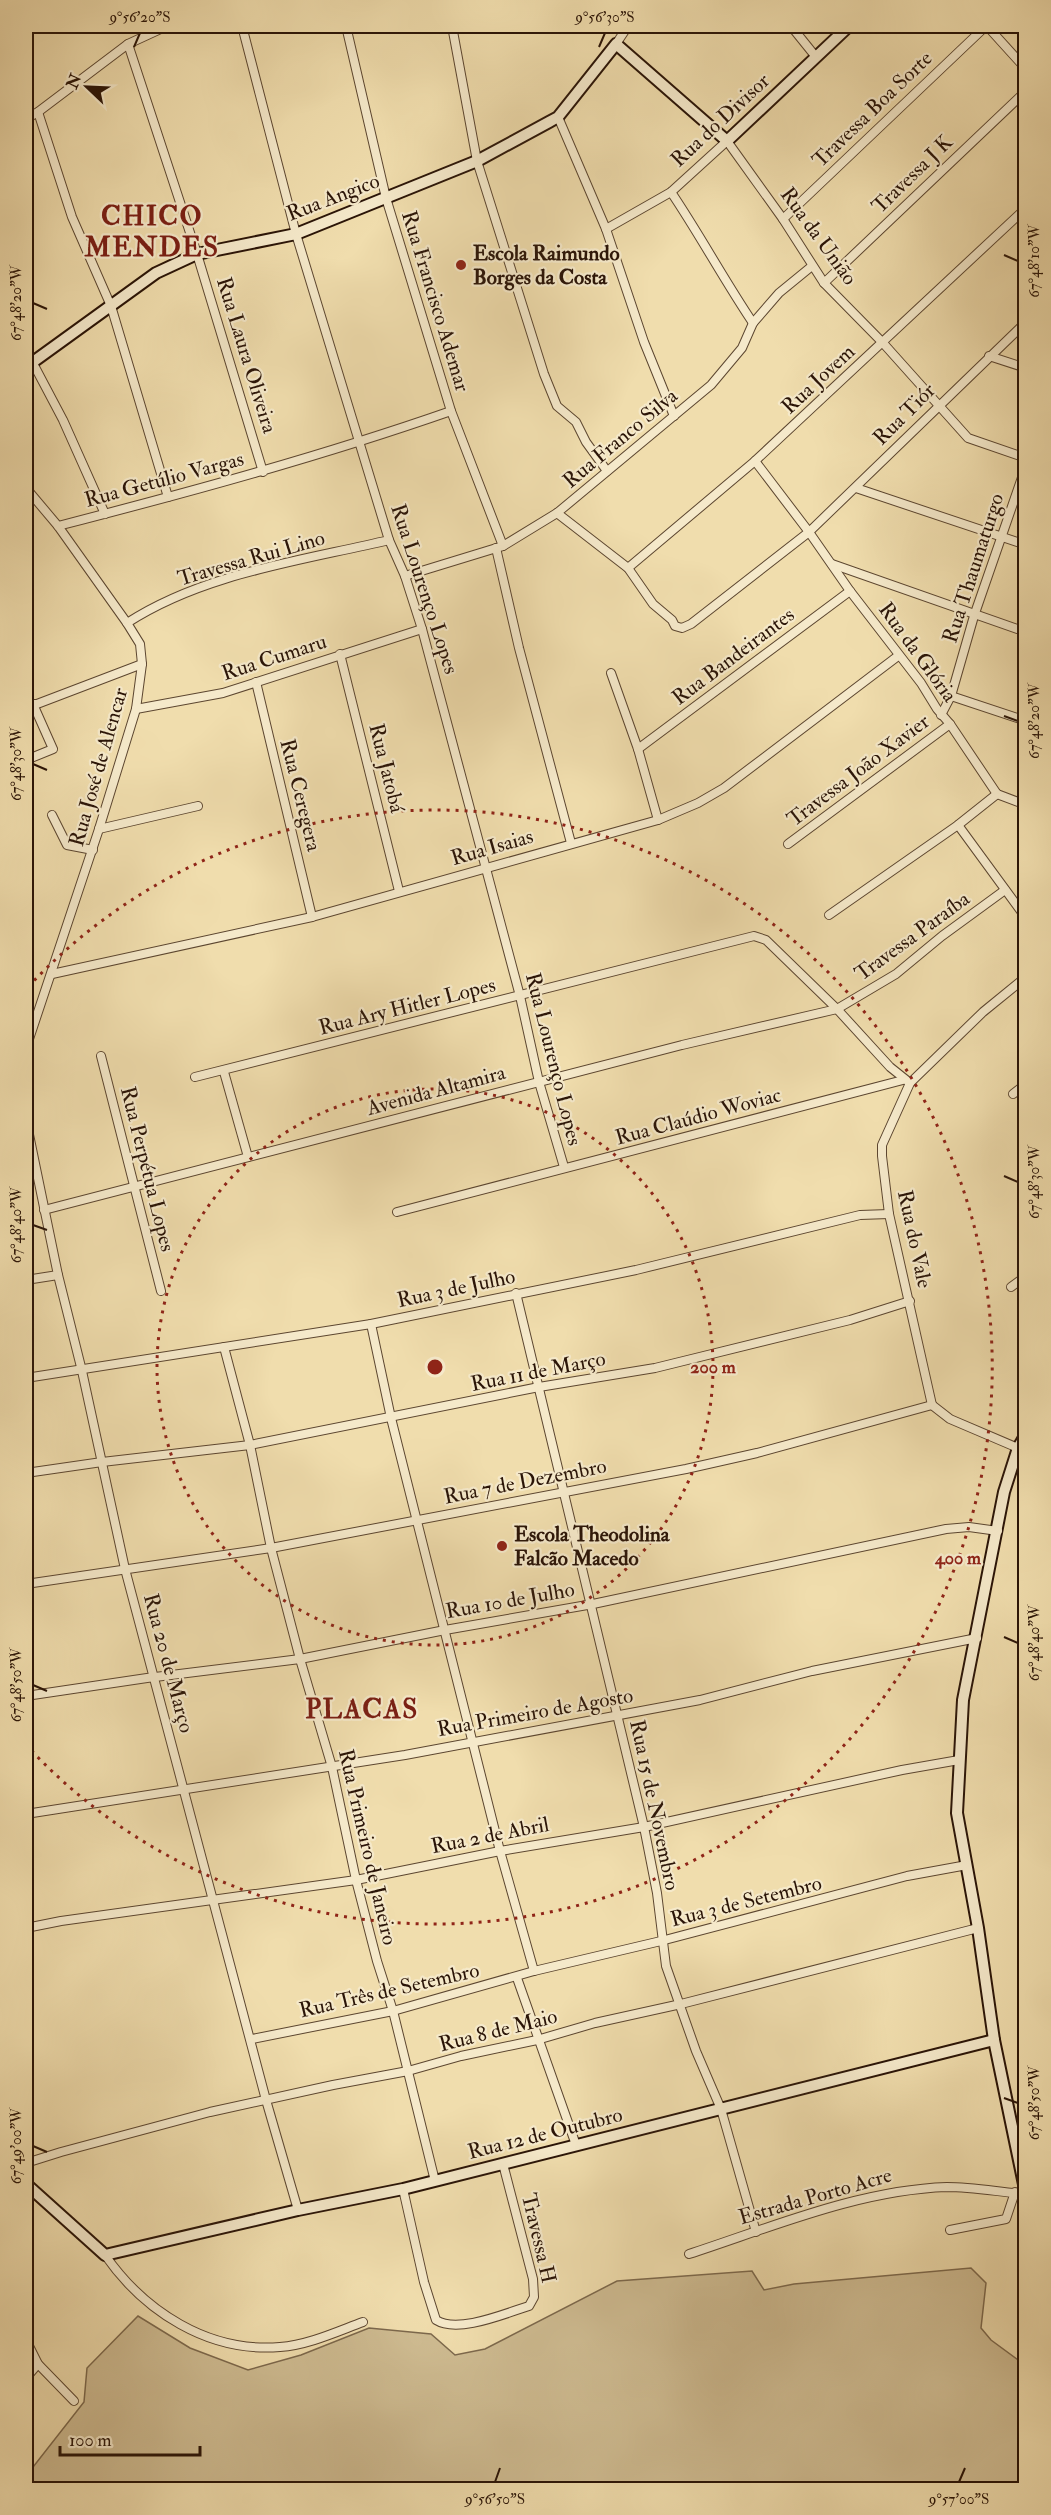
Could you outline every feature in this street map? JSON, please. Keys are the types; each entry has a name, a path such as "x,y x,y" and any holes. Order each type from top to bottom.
{"street":[{"path":"26,119 128,44 167,26"},
{"name":"Rua Lourenço Lopes","path":"242,26 296,234 389,540 405,576 422,629 520,996 539,1082 564,1167"},
{"name":"Rua Francisco Ademar","path":"346,26 386,198 451,411 499,547 519,648 571,843"},
{"path":"452,26 477,161 544,374 557,406 576,422 586,442 608,471"},
{"name":"Rua Angico","path":"29,365 156,273 197,254 296,234 477,161 558,117 628,26"},
{"path":"791,26 816,57"},
{"name":"Rua do Divisor","path":"606,229 670,192 849,26"},
{"path":"986,26 1024,64"},
{"name":"Travessa Boa Sorte","path":"783,219 986,26"},
{"name":"Rua Laura Oliveira","path":"128,44 197,254 263,472"},
{"name":"Rua da União","path":"616,44 727,141 783,219 824,283 883,343 968,438 1026,458"},
{"name":"Travessa J K","path":"824,283 1026,91"},
{"path":"38,112 72,217 111,306 168,497"},
{"path":"558,117 606,229 644,342 674,416"},
{"path":"670,192 698,231 720,273 753,323"},
{"name":"Rua Jovem","path":"628,568 755,461 1026,208"},
{"name":"Rua Franco Silva","path":"405,576 499,547 558,513 711,385 742,348 753,323 779,293 812,266"},
{"name":"Rua Tiór","path":"628,568 652,604 672,620 675,626 682,628 691,624 809,532 1026,322"},
{"path":"26,350 29,365 63,420 105,514"},
{"path":"989,356 1026,368"},
{"name":"Rua Getúlio Vargas","path":"58,526 263,472 360,443 451,411"},
{"name":"Rua da Glória","path":"755,461 898,656 921,683 940,715 950,724 997,794"},
{"name":"Rua Thaumaturgo","path":"940,715 951,696 974,616 1026,466"},
{"name":"Rua José de Alencar","path":"26,488 58,526 127,623 140,644 142,664 136,709 52,974 28,1033 26,1048"},
{"path":"856,488 1026,545"},
{"path":"558,513 628,568"},
{"name":"Travessa Rui Lino","path":"127,623 152,607 208,585 244,574 389,540"},
{"path":"831,564 974,616 1026,632"},
{"name":"Rua Bandeirantes","path":"638,749 850,591"},
{"name":"Rua Cumaru","path":"136,709 223,693 422,629"},
{"name":"Rua Jatobá","path":"340,654 399,891"},
{"name":"Rua Isaias","path":"52,974 312,917 658,820 698,803 724,788 898,656"},
{"path":"26,760 53,749 29,704 142,664"},
{"path":"611,673 638,749 658,820"},
{"name":"Rua Ceregera","path":"256,682 312,917"},
{"path":"951,696 1026,721"},
{"name":"Travessa João Xavier","path":"788,844 950,724"},
{"path":"829,915 958,825 997,794 1026,805"},
{"path":"99,829 198,806"},
{"path":"52,815 67,845 93,850"},
{"path":"958,825 1026,918"},
{"name":"Travessa Paraíba","path":"837,1009 896,974 942,936 1005,890"},
{"name":"Rua Ary Hitler Lopes","path":"195,1077 224,1072 747,937 759,937 766,940 837,1009"},
{"path":"837,1009 906,1082 931,1065 983,1012 1026,977"},
{"name":"Avenida Altamira","path":"44,1210 539,1082 837,1009"},
{"name":"Rua Perpétua Lopes","path":"101,1056 161,1292"},
{"path":"224,1072 248,1157"},
{"name":"Rua Claúdio Woviac","path":"397,1212 564,1167 604,1160 906,1082"},
{"name":"Rua do Vale","path":"906,1082 882,1145 882,1156 889,1214 932,1405"},
{"path":"1013,1094 1026,1084"},
{"name":"Rua 20 de Março","path":"26,1120 30,1158 82,1371 125,1569 252,2039 266,2100 298,2210"},
{"name":"Rua 3 de Julho","path":"26,1378 371,1324 636,1270 860,1215 889,1214"},
{"path":"26,1280 58,1275"},
{"path":"1011,1287 1026,1276"},
{"name":"Rua 15 de Novembro","path":"516,1293 563,1493 593,1604 644,1827 657,1893 666,1966 696,2051 721,2109 756,2232"},
{"name":"Rua 11 de Março","path":"26,1473 250,1445 539,1387 655,1368 850,1320 910,1301"},
{"path":"371,1324 391,1418 500,1851 534,1971"},
{"name":"Rua Primeiro de Janeiro","path":"224,1347 250,1445 271,1548 300,1659 332,1767 356,1880 377,1961 393,2011 435,2181"},
{"path":"932,1405 950,1419 1018,1448"},
{"name":"Rua 7 de Dezembro","path":"26,1584 271,1548 563,1493 757,1454 932,1405"},
{"path":"950,2230 1006,2219 1023,2194 994,2040 978,1928 957,1813 963,1700 1004,1492 1018,1448 1026,1434"},
{"name":"Rua 10 de Julho","path":"26,1696 300,1659 593,1604 946,1529 969,1527 998,1531"},
{"name":"Rua Primeiro de Agosto","path":"26,1814 332,1767 474,1742 700,1700 812,1671 977,1638"},
{"name":"Rua 2 de Abril","path":"26,1928 61,1921 356,1880 500,1851 644,1827 902,1770 959,1760"},
{"name":"Rua 3 de Setembro","path":"534,1971 662,1941 907,1876 967,1865"},
{"name":"Rua 8 de Maio","path":"26,2163 133,2132 537,2040 595,2023 681,2004 978,1928"},
{"name":"Rua Três de Setembro","path":"252,2039 393,2011 517,1978 534,1971"},
{"path":"517,1978 576,2145"},
{"name":"Rua 12 de Outubro","path":"105,2255 298,2210 403,2189 994,2040"},
{"name":"Travessa H","path":"403,2189 430,2308 436,2320 447,2325 495,2318 530,2306 534,2300 533,2279 503,2164"},
{"path":"26,2184 105,2255 133,2290 191,2331 237,2345 279,2347 309,2342 363,2322"},
{"name":"Estrada Porto Acre","path":"689,2254 854,2202 910,2190 975,2188 1023,2194"},
{"path":"26,2340 38,2364 74,2401"},
{"path":"26,2378 38,2364"}],"shaded area":[{"path":"971,2268 986,2283 981,2328 991,2340 1025,2365 1025,2489 26,2489 26,2476 84,2402 87,2368 138,2316 190,2348 248,2370 301,2355 369,2328 431,2334 455,2355 485,2349 617,2281 752,2271 764,2290 794,2284"}],"place":[{"name":"Escola Raimundo Borges da Costa","path":"461,265"},
{"name":"Escola Theodolina Falcão Macedo","path":"502,1546"}],"district":[{"name":"CHICO MENDES","path":"152,232"},
{"name":"PLACAS","path":"362,1709"}]}
